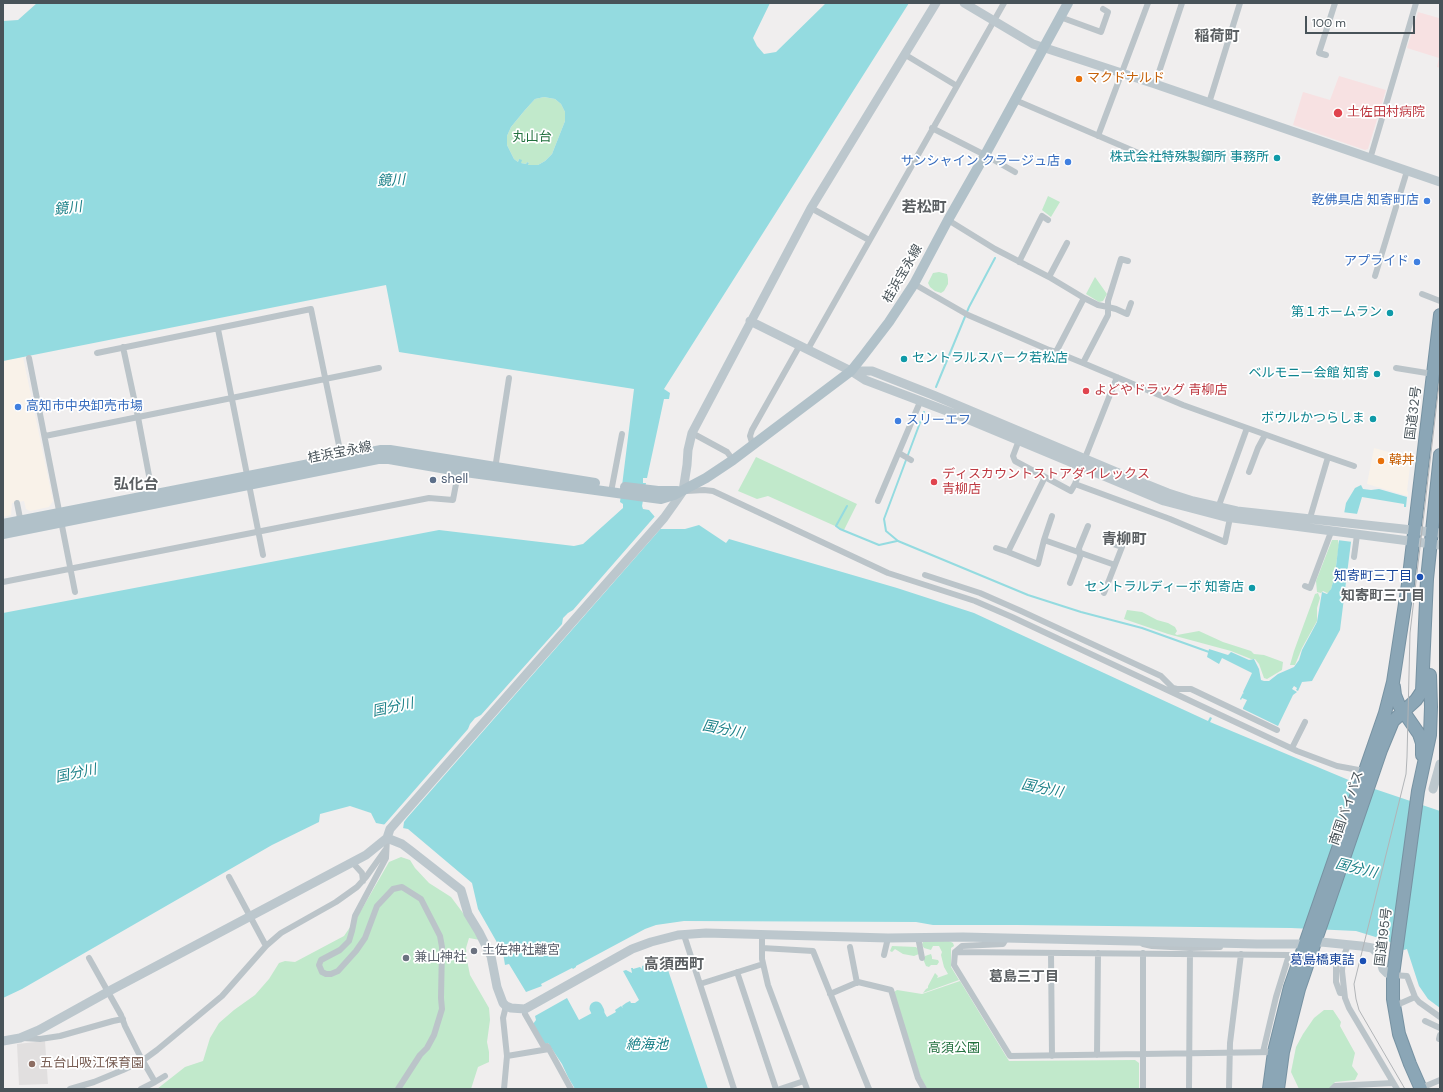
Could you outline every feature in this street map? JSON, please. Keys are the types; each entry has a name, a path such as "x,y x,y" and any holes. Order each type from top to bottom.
{"highway":[{"name":"国道32号","path":"1405,609 1440,315"},
{"path":"1426,589 1435,538 1440,455"},
{"name":"南国バイパス","path":"1366,775 1390,726 1416,700 1422,691 1426,589"},
{"name":"国道195号","path":"1418,788 1428,745 1431,716 1426,589"},
{"name":"南国バイパス","path":"1278,1089 1283,1052 1310,941 1366,775 1385,713 1393,682 1405,609"},
{"name":"国道195号","path":"1393,682 1396,700 1417,730 1422,743 1418,788 1393,974 1394,999 1399,1034 1421,1088"},
{"name":"南国バイパス","path":"1269,1089 1269,1052 1290,987 1310,941"}],"main road":[{"name":"桂浜宝永線","path":"3,534 22,525 153,498 342,461 378,458 459,466 647,494 683,491 706,478 753,446 851,371 889,322 914,284 1068,3"},
{"name":"桂浜宝永線","path":"3,524 22,525"}],"street":[{"path":"398,1089 420,1055 427,1048 434,1035 442,1009 441,942 434,924 421,899 402,887 394,888 377,906 365,938 356,951 338,971 331,974 326,974 322,972 319,965 322,960 340,950 349,941 355,916 369,887 386,858 387,838 390,829 664,518 683,491 688,450 692,433 750,321 811,208 936,3"},
{"path":"964,3 1033,44 1155,84 1440,182"},
{"path":"753,446 750,436 752,430 869,240 1004,3"},
{"path":"1098,136 1148,3"},
{"path":"1155,84 1181,3"},
{"path":"1209,103 1240,3"},
{"path":"1326,56 1319,53 1335,3"},
{"path":"1370,159 1416,3"},
{"path":"1060,17 1101,32 1108,12 1103,9"},
{"path":"1331,16 1338,19"},
{"path":"904,54 956,86"},
{"path":"1015,100 1150,158"},
{"path":"932,128 1015,172"},
{"path":"1375,276 1407,171"},
{"path":"811,208 869,240"},
{"path":"1018,262 1042,216 1048,220"},
{"path":"948,220 1018,262 1049,277 1098,305 1116,309 1127,314 1131,303"},
{"path":"1049,277 1067,243"},
{"path":"1083,363 1108,316 1108,301 1121,259 1128,261"},
{"path":"914,284 966,314 1049,350 1183,405 1354,466"},
{"path":"1422,294 1440,301"},
{"path":"1056,352 1084,298"},
{"path":"97,353 311,309 342,461"},
{"path":"750,321 851,371 865,380 1019,440 1161,491 1218,508 1357,523 1413,536"},
{"path":"218,328 263,555"},
{"path":"123,347 153,498"},
{"path":"29,358 75,592"},
{"path":"44,436 379,368"},
{"path":"1396,368 1433,374"},
{"path":"851,371 872,371 932,394 1164,501 1230,518 1332,532 1356,535 1435,538"},
{"path":"1019,440 1014,456 1015,461 1070,491 1075,484 1117,377"},
{"path":"495,471 509,378"},
{"path":"878,501 920,402"},
{"path":"1218,508 1247,428"},
{"path":"692,433 727,452 733,460"},
{"path":"615,489 622,434"},
{"path":"1249,472 1264,434"},
{"path":"899,453 911,460"},
{"path":"1310,518 1328,457"},
{"path":"3,582 430,498 453,500 459,466"},
{"path":"1008,552 1045,478"},
{"path":"1075,484 1170,519 1225,542 1230,518"},
{"path":"683,491 714,491 888,573 974,601 1012,617 1172,690 1292,748 1337,766 1366,775"},
{"path":"17,503 22,525"},
{"path":"996,548 1038,564 1052,516"},
{"path":"1070,583 1080,556 1079,548 1088,526"},
{"path":"1305,586 1310,588 1332,532"},
{"path":"1354,557 1356,535"},
{"path":"1044,540 1115,565"},
{"path":"1104,593 1122,547 1113,544"},
{"path":"925,575 980,593 1161,676 1172,690"},
{"path":"1172,690 1191,689 1276,730"},
{"path":"1292,748 1305,722"},
{"path":"1418,788 1436,790 1440,764"},
{"path":"3,1041 20,1038 44,1028 108,992 366,855 387,838"},
{"path":"387,838 402,844 461,890 468,914 491,956 497,987 506,1006 503,1018 507,1056 504,1089"},
{"path":"70,1089 94,1082 142,1061 222,996 266,946 281,933 350,893 363,880 386,849"},
{"path":"352,862 362,873 363,880"},
{"path":"229,877 266,946"},
{"path":"506,1006 524,1009 632,949 651,942 684,935 706,933 888,938 918,937 1229,943 1310,941 1348,944 1364,946 1375,950 1379,954 1383,969 1387,973 1407,976 1416,997 1424,1006 1440,1017"},
{"path":"684,935 734,1089"},
{"path":"762,935 763,964 768,985 807,1089"},
{"path":"918,937 922,958"},
{"path":"884,955 888,938"},
{"path":"1006,939 1003,944 962,946 955,952 954,965 1010,1056 1269,1052 1276,997 1288,955 1190,951 1152,946 1130,941"},
{"path":"955,952 1143,953 1190,951 1226,947 1229,943"},
{"path":"1348,944 1342,971 1344,993 1349,1008 1395,1086"},
{"path":"850,947 857,983"},
{"path":"762,948 813,951 869,1089"},
{"path":"1189,1089 1190,951"},
{"path":"1051,953 1052,1056"},
{"path":"1097,1055 1098,953"},
{"path":"1143,953 1143,1089"},
{"path":"1229,1089 1230,1043 1241,954"},
{"path":"89,958 123,1019 142,1061 155,1082"},
{"path":"700,984 763,964"},
{"path":"737,972 776,1089"},
{"path":"830,994 857,983 891,990 918,1078 924,1089"},
{"path":"1399,1004 1416,997"},
{"path":"525,1014 544,1047 547,1046 549,1049 572,1089"},
{"path":"20,1038 40,1039 60,1036 123,1019"},
{"path":"1425,1021 1440,1028"},
{"path":"507,1056 549,1049"},
{"path":"141,1089 165,1076"},
{"path":"1421,1088 1440,1080"},
{"path":"780,1089 804,1081"},
{"path":"1332,1089 1335,1086 1395,1086"}],"shaded area":[{"path":"1418,12 1439,18 1440,15 1440,68 1437,67 1439,58 1407,48"},
{"name":"土佐田村病院","path":"1339,76 1386,90 1368,149 1365,150 1293,125 1303,92 1330,100"},
{"name":"高知市中央卸売市場","path":"23,357 53,501 49,507 30,511 26,509 24,501 12,503 11,515 3,517 3,361"},
{"path":"1374,448 1411,458 1407,491 1408,496 1367,484"},
{"name":"五台山吸江保育園","path":"45,1041 48,1084 19,1085 17,1044"}],"green space":[{"name":"丸山台","path":"544,97 555,99 561,104 565,112 565,121 552,154 538,165 528,165 529,163 527,162 526,164 521,163 519,159 518,162 514,159 507,145 507,136 511,127 535,99"},
{"path":"1048,196 1060,202 1051,217 1042,210"},
{"path":"939,272 947,274 948,279 948,284 941,293 935,291 928,283 933,273"},
{"path":"1095,277 1107,294 1103,301 1099,302 1086,294"},
{"path":"756,457 857,504 844,530 768,496 757,499 738,491"},
{"path":"1332,540 1338,540 1339,545 1334,579 1330,592 1327,593 1323,591 1321,593 1317,592 1316,581"},
{"path":"1318,593 1320,598 1317,608 1317,621 1302,648 1295,665 1290,665 1315,594"},
{"path":"1127,610 1142,612 1157,620 1168,623 1175,627 1177,631 1175,634 1177,635 1199,631 1223,642 1251,651 1254,654 1264,655 1283,662 1282,670 1267,679 1264,678 1259,664 1255,659 1168,634 1124,619"},
{"path":"401,857 410,860 415,868 429,883 451,897 466,917 480,940 469,938 466,948 470,975 489,1008 490,1020 487,1042 489,1062 478,1067 471,1089 157,1089 185,1067 203,1061 210,1038 219,1023 255,995 269,979 279,963 285,961 295,962 344,936 359,914 389,862"},
{"path":"923,941 949,941 953,943 954,946 951,948 951,967 959,980 923,993 928,988 935,973 938,976 937,978 948,974 944,967 941,955 942,952 939,946 933,946 931,950 924,948 922,945"},
{"path":"892,946 916,947 919,950 919,954 914,956 903,954 895,949 892,952 890,951"},
{"path":"931,954 932,959 938,960 939,962 937,965 931,965 929,967 926,966 923,959 925,956"},
{"name":"高須公園","path":"960,981 1009,1061 1135,1060 1139,1063 1139,1089 927,1089 920,1076 894,992 897,990 922,994"},
{"path":"1324,1010 1333,1010 1341,1022 1340,1026 1355,1053 1352,1066 1358,1074 1355,1080 1335,1082 1329,1089 1299,1089 1291,1072 1296,1047 1314,1018"}],"water":[{"path":"37,3 770,3 753,38 757,46 764,54 776,52 826,3 909,3 664,389 670,393 669,399 664,399 647,478 643,478 643,483 646,483 642,506 643,509 649,510 655,517 661,529 685,529 699,525 726,543 729,539 897,588 974,613 1208,721 1210,717 1212,718 1210,722 1351,781 1440,811 1440,1008 1428,999 1419,986 1407,949 1404,950 1382,939 1356,931 1291,928 933,925 916,922 684,921 656,925 645,929 573,969 572,968 541,984 542,986 526,992 509,964 505,965 503,953 478,909 472,883 408,829 376,823 371,813 350,806 320,814 319,822 272,845 22,989 3,998 3,613 439,530 574,546 583,544 623,508 623,504 620,502 634,389 399,352 386,285 3,361 3,21 18,20","holes":["544,97 555,99 561,104 565,112 565,121 552,154 538,165 528,165 529,163 527,162 526,164 521,163 522,160 519,159 518,162 514,159 507,145 507,136 511,127 535,99"]},
{"path":"1361,485 1363,489 1379,489 1407,497 1406,507 1404,507 1404,504 1362,497 1351,542 1340,630 1312,681 1302,682 1298,691 1294,686 1292,689 1297,692 1293,695 1278,726 1243,709 1247,700 1242,698 1241,700 1240,699 1243,693 1244,694 1243,692 1252,673 1222,658 1219,664 1207,657 1209,649 1228,655 1231,652 1249,660 1254,659 1259,669 1261,680 1264,681 1269,681 1278,674 1294,667 1299,660 1302,650 1317,622 1322,592 1327,594 1331,589 1335,575 1346,503 1355,488"},
{"name":"絶海池","path":"664,958 708,1089 575,1089 562,1064 548,1043 544,1045 533,1024 536,1020 535,1016 567,998 579,1020 592,1013 596,1016 604,1012 607,1017 616,1012 615,1010 621,1006 623,1008 622,1006 630,1001 631,1003 635,1003 639,1000 623,971 626,970 632,973 631,968 633,969 640,967 642,969 642,966 653,962 653,960 658,962 663,961"}],"pier":[{"path":"1342,512 1358,514 1353,542 1337,540"},
{"path":"656,515 662,527 663,526 407,818 404,822 403,829 383,826 468,729 475,718 481,715 562,624 563,618 573,610"}],"waterway":[{"path":"936,387 969,307 995,258"},
{"path":"924,412 884,519 886,531 898,541 1028,595 1081,612 1142,628 1209,652"},
{"path":"847,506 836,526 840,529 879,545 897,541"},
{"name":"絶海池","path":"596,1008 598,1012"}],"tram line":[{"path":"1405,1089 1359,1010 1354,984 1406,774 1410,633 1440,376"}],"place":[{"name":"マクドナルド","path":"1079,79"},
{"name":"土佐田村病院","path":"1338,113"},
{"name":"株式会社特殊製鋼所 事務所","path":"1277,158"},
{"name":"サンシャイン クラージュ店","path":"1068,162"},
{"name":"乾佛具店 知寄町店","path":"1427,201"},
{"name":"アプライド","path":"1417,262"},
{"name":"第１ホームラン","path":"1390,313"},
{"name":"セントラルスパーク若松店","path":"904,359"},
{"name":"ベルモニー会館 知寄","path":"1377,374"},
{"name":"よどやドラッグ 青柳店","path":"1086,391"},
{"name":"高知市中央卸売市場","path":"18,407"},
{"name":"ボウルかつらしま","path":"1373,419"},
{"name":"スリーエフ","path":"898,421"},
{"name":"韓丼","path":"1381,461"},
{"name":"shell","path":"433,480"},
{"name":"ディスカウントストアダイレックス 青柳店","path":"934,482"},
{"name":"知寄町三丁目","path":"1420,577"},
{"name":"セントラルディーボ 知寄店","path":"1252,588"},
{"name":"土佐神社離宮","path":"474,951"},
{"name":"兼山神社","path":"406,958"},
{"name":"葛島橋東詰","path":"1363,961"},
{"name":"五台山吸江保育園","path":"32,1064"}],"district":[{"name":"稲荷町","path":"1217,37"},
{"name":"若松町","path":"924,208"},
{"name":"弘化台","path":"136,485"},
{"name":"青柳町","path":"1124,540"},
{"name":"知寄町三丁目","path":"1383,596"},
{"name":"高須西町","path":"674,965"},
{"name":"葛島三丁目","path":"1024,977"}],"water label":[{"name":"鏡川","path":"391,181"},
{"name":"鏡川","path":"68,209"},
{"name":"国分川","path":"393,708"},
{"name":"国分川","path":"723,730"},
{"name":"国分川","path":"76,774"},
{"name":"国分川","path":"1042,789"},
{"name":"国分川","path":"1356,869"}]}
